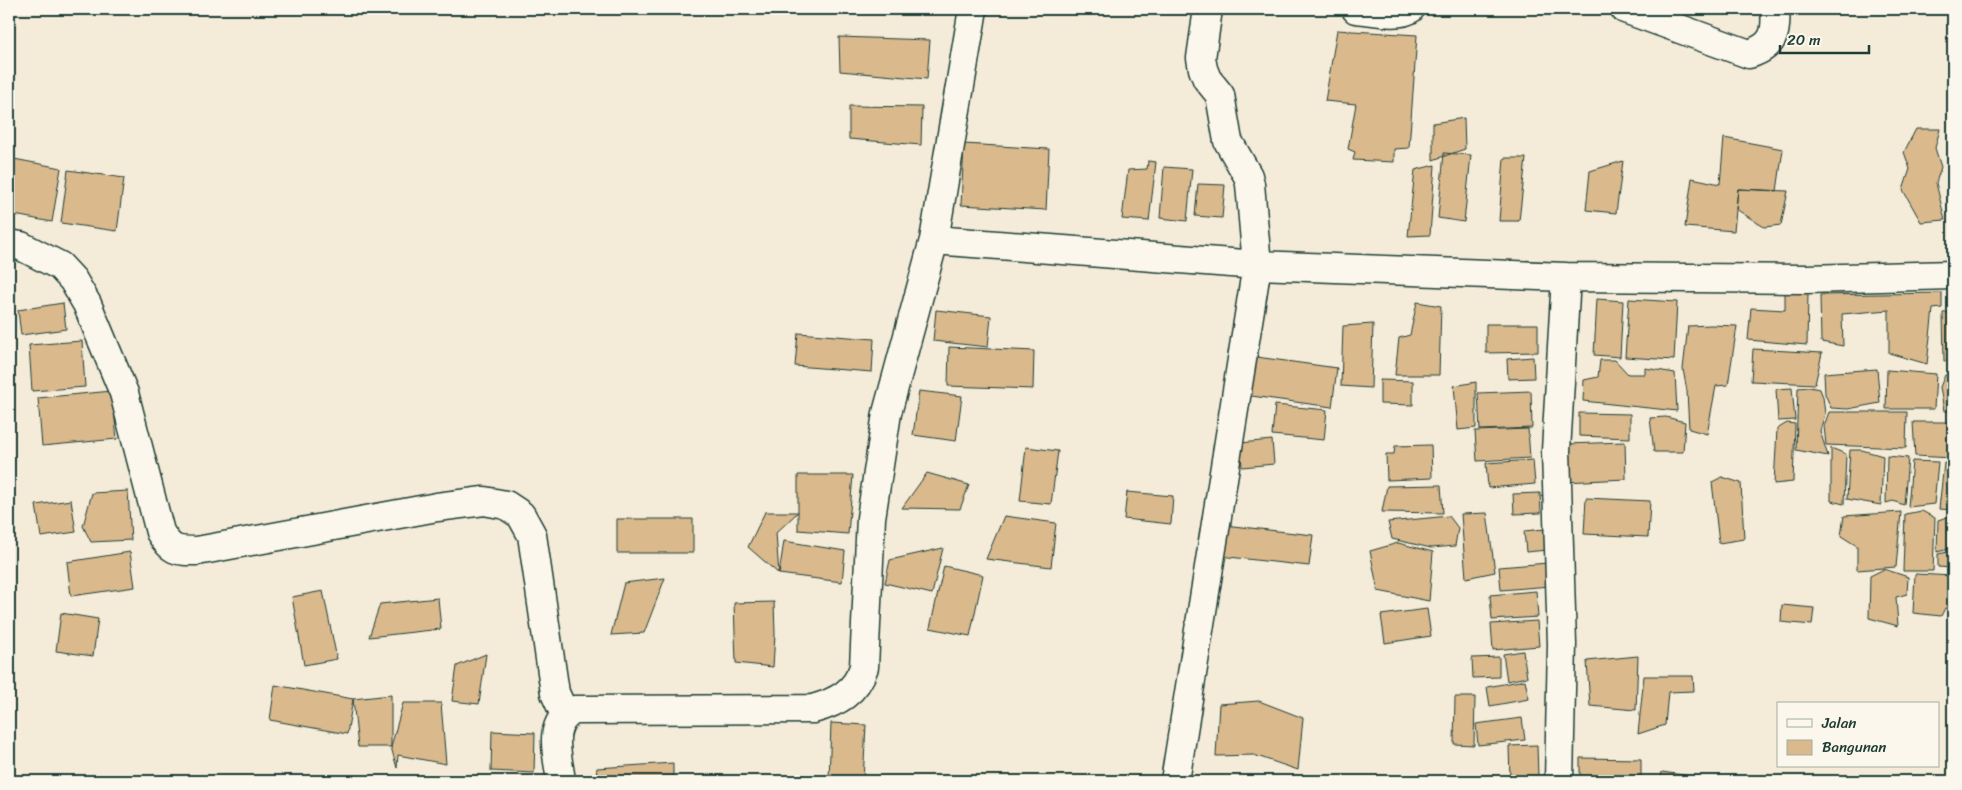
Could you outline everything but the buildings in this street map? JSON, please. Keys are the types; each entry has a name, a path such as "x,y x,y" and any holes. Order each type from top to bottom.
{"street":[{"path":"561,781 556,732 559,722 565,715 574,710 814,709 840,700 853,689 860,678 864,666 872,518 886,413 934,240 973,9"},
{"path":"1175,781 1257,264 1248,176 1228,141 1220,95 1207,79 1203,69 1201,58 1208,9"},
{"path":"1356,9 1396,13 1410,9"},
{"path":"1625,9 1749,54 1762,50 1770,42 1777,27 1775,9"},
{"path":"934,240 1257,264 1566,277 1806,278 1953,275"},
{"path":"9,244 21,246 60,266 73,280 87,304 124,393 160,532 168,546 180,552 197,551 436,507 484,501 506,505 521,515 532,535 555,693 565,715"},
{"path":"1559,781 1562,644 1556,451 1566,277"}]}
